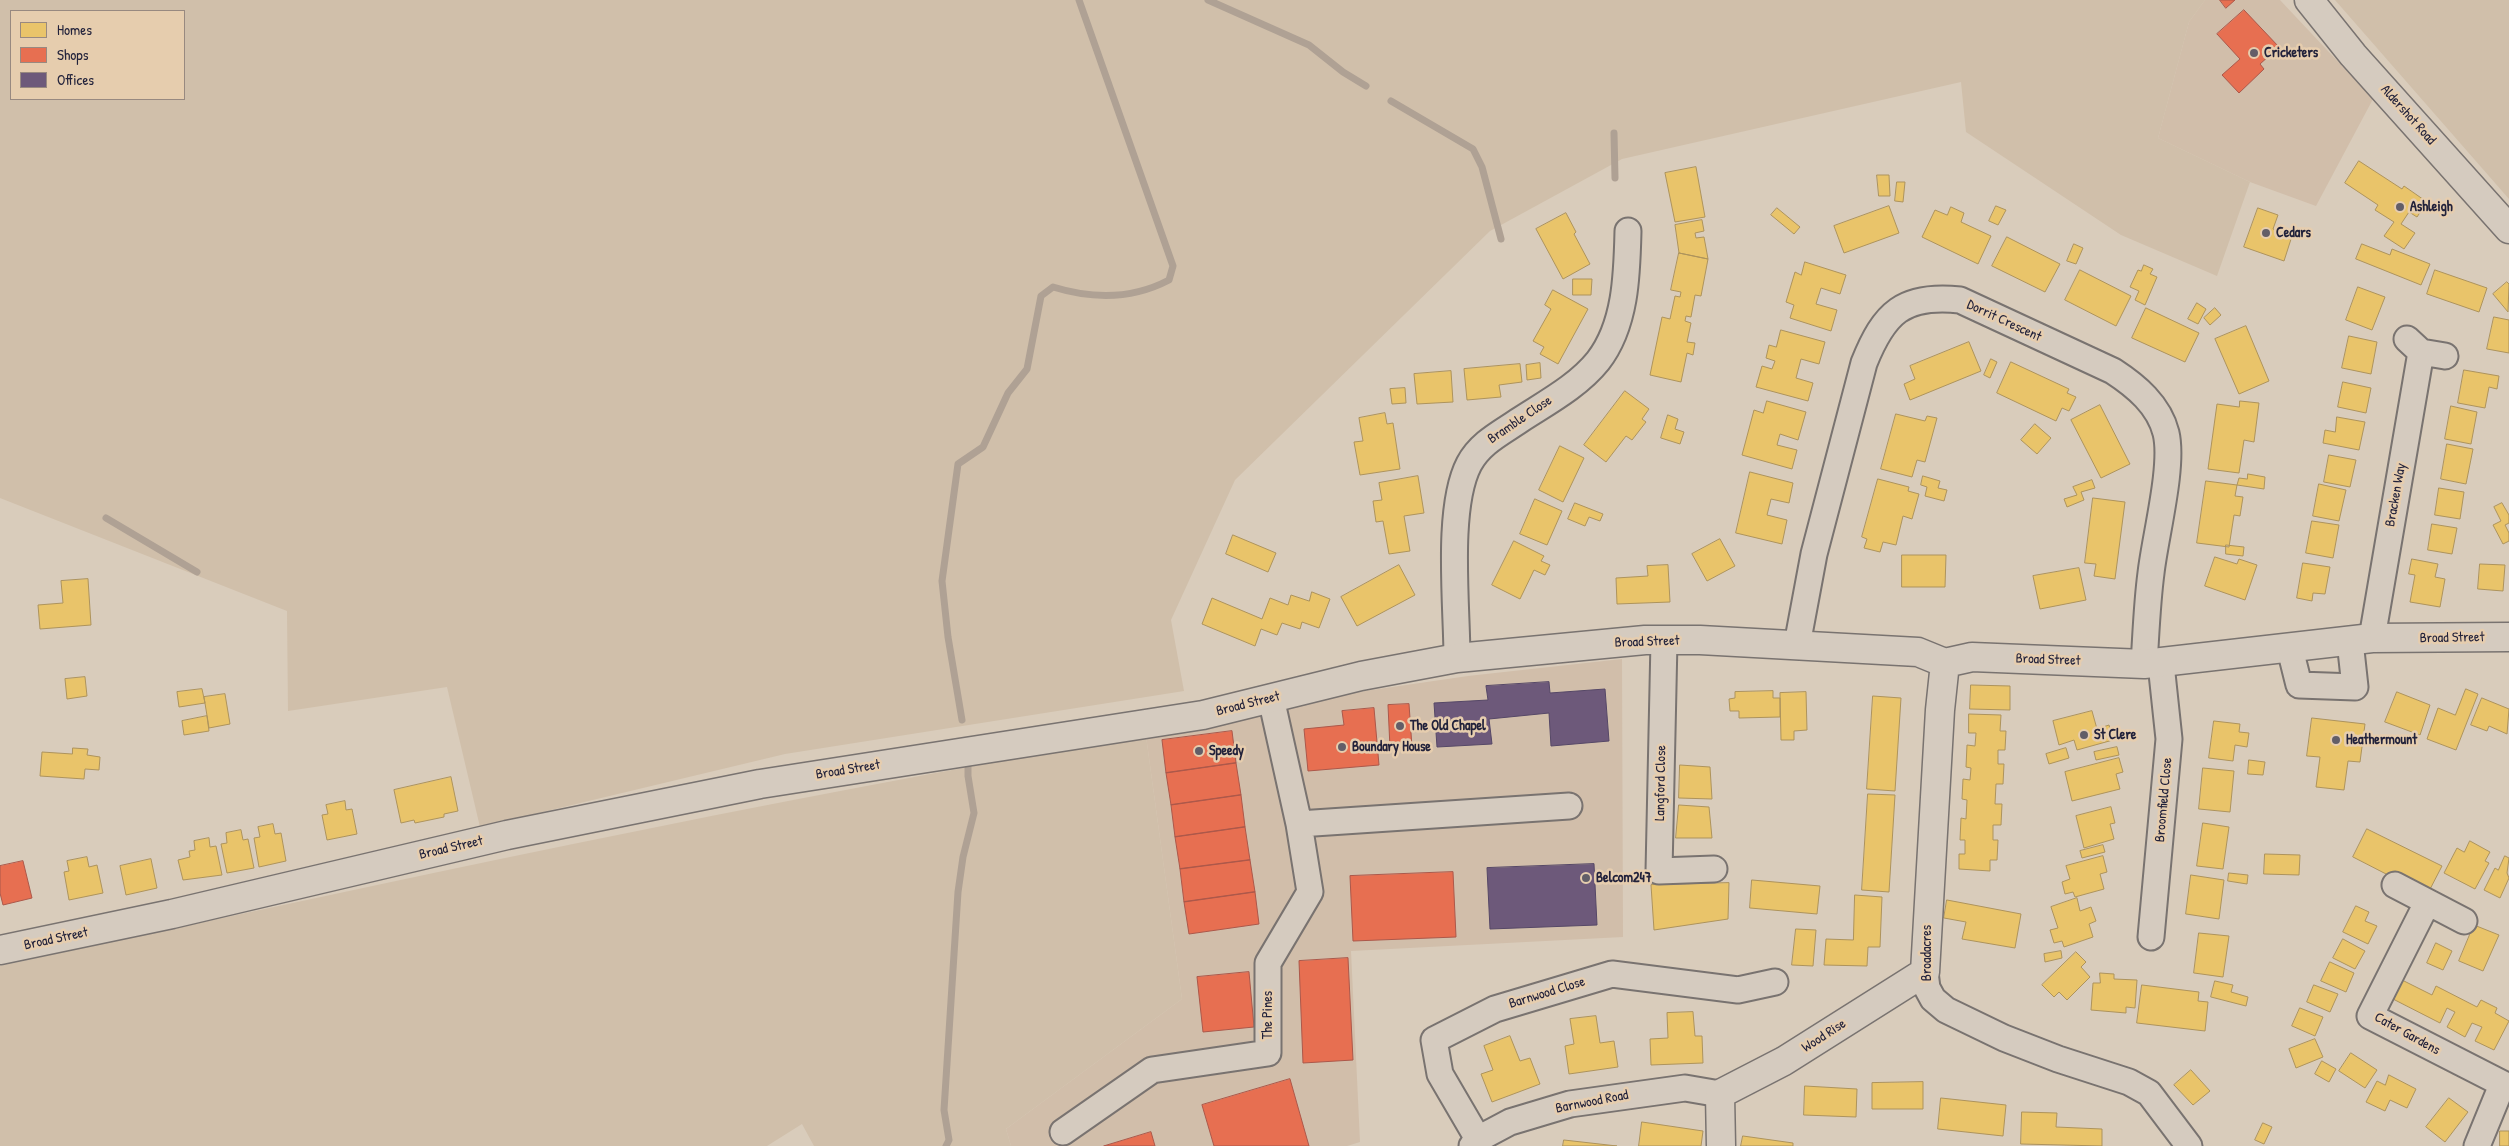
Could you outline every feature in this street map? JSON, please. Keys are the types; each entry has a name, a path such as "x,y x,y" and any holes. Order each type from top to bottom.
{"street":[{"name":"Aldershot Road","path":"2309,0 2354,55 2509,229"},
{"name":"Bramble Close","path":"1458,658 1456,514 1460,488 1468,465 1478,448 1573,384 1598,361 1622,308 1626,281 1628,231"},
{"name":"Dorrit Crescent","path":"1797,645 1814,554 1864,363 1872,342 1881,326 1902,307 1919,300 1940,298 1960,300 2113,371 2133,384 2159,417 2166,434 2166,473 2151,575 2153,664"},
{"name":"Bracken Way","path":"2361,640 2424,349"},
{"name":"Broad Street","path":"0,950 172,914 507,835 760,784 1169,721 1362,676 1458,658 1645,640 1700,640 1918,652 1945,663 1972,657 2153,664 2290,650 2361,640 2509,637"},
{"path":"2290,650 2299,685 2355,687 2361,640"},
{"name":"Langford Close","path":"1664,641 1659,871 1714,869"},
{"name":"Broadacres","path":"1945,663 1940,710 1925,972 1927,988 1933,999 1946,1010 2004,1038 2058,1059 2129,1082 2149,1093 2189,1146"},
{"name":"Broomfield Close","path":"2151,937 2169,739 2153,664"},
{"name":"The Pines","path":"1063,1132 1152,1070 1268,1053 1268,964 1310,892 1299,824 1271,698"},
{"path":"1299,824 1569,806"},
{"path":"2395,885 2464,921"},
{"name":"Cater Gardens","path":"2427,903 2370,1016 2505,1086 2477,1146"},
{"name":"Wood Rise","path":"1720,1094 1784,1061 1925,972"},
{"name":"Barnwood Close","path":"1475,1143 1440,1074 1434,1040 1495,1009 1612,974 1738,990 1775,982"},
{"name":"Barnwood Road","path":"1475,1143 1510,1122 1570,1104 1685,1088 1720,1094"},
{"path":"1720,1094 1721,1146"}],"shaded area":[{"path":"0,0 2205,0 2189,22 2158,138 2250,182 2217,276 2121,235 1966,132 1961,82 1622,159 1490,231 1235,480 1171,620 1184,691 785,754 480,827 447,687 288,711 287,611 0,498"},
{"path":"2205,0 2280,0 2373,99 2316,206 2250,182 2158,138 2189,22"},
{"path":"2335,0 2509,0 2509,199"},
{"path":"1622,659 1623,937 1351,951 1360,1142 1347,1146 1011,1146 1006,1129 1182,999 1146,736 1358,692 1468,676"},
{"path":"1146,736 1182,999 1006,1129 1011,1146 814,1146 802,1124 767,1146 0,1146 0,966 715,815 859,787"}],"building: Homes":[{"name":"Ashleigh","path":"2359,161 2402,189 2404,186 2427,202 2417,217 2409,212 2401,224 2415,233 2404,249 2384,236 2394,222 2375,210 2378,205 2345,183"},
{"path":"1696,167 1705,217 1675,222 1665,173"},
{"path":"1877,175 1889,175 1890,196 1879,196"},
{"path":"1897,182 1905,182 1903,202 1895,201"},
{"path":"1889,206 1899,233 1844,253 1834,226"},
{"path":"1996,206 2006,210 1998,225 1989,221"},
{"path":"1951,207 1964,213 1961,222 1991,236 1978,264 1922,237 1935,210 1947,215"},
{"path":"1777,208 1800,227 1794,234 1771,215"},
{"name":"Cedars","path":"2258,208 2278,215 2273,229 2292,236 2284,261 2244,247"},
{"path":"1566,213 1576,232 1574,234 1590,264 1563,279 1536,229"},
{"path":"1702,220 1704,231 1695,233 1696,238 1704,237 1708,259 1679,253 1675,225"},
{"path":"2007,237 2060,264 2045,292 1992,266"},
{"path":"2074,244 2083,248 2076,264 2067,261"},
{"path":"2362,244 2390,255 2392,249 2430,264 2421,285 2356,259"},
{"path":"1679,253 1708,259 1701,296 1695,295 1691,317 1686,316 1685,321 1691,323 1687,342 1695,343 1693,355 1687,353 1681,382 1650,375 1662,317 1670,319 1675,296 1680,297 1681,292 1671,290"},
{"path":"1805,262 1846,275 1840,294 1821,288 1816,304 1837,310 1831,331 1790,318 1794,305 1786,302 1795,272 1801,275"},
{"path":"2144,265 2153,269 2150,274 2157,277 2145,305 2135,300 2139,291 2130,287 2138,270 2141,271"},
{"path":"2080,270 2131,296 2116,326 2065,300"},
{"path":"2435,270 2487,288 2479,312 2427,294"},
{"path":"1573,279 1592,279 1591,295 1573,295"},
{"path":"2507,282 2509,284 2508,312 2493,294"},
{"path":"2358,287 2385,297 2372,330 2346,320"},
{"path":"1553,290 1588,309 1558,364 1540,354 1544,347 1533,341 1551,309 1545,305"},
{"path":"2197,303 2206,309 2198,324 2188,319"},
{"path":"2146,308 2199,333 2185,362 2132,338"},
{"path":"2215,308 2221,315 2210,325 2204,318"},
{"path":"2494,317 2509,320 2509,353 2487,349"},
{"path":"2246,326 2269,381 2239,394 2215,339"},
{"path":"1781,330 1825,342 1819,364 1801,359 1796,378 1813,383 1808,401 1756,387 1762,366 1772,369 1775,361 1766,358 1769,345 1776,347"},
{"path":"2349,336 2377,342 2371,374 2342,368"},
{"path":"1969,342 1981,371 1910,400 1904,384 1915,379 1910,366"},
{"path":"1991,359 1997,362 1990,378 1984,375"},
{"path":"2011,362 2069,389 2067,393 2076,397 2069,411 2062,408 2056,421 1997,393"},
{"path":"1540,363 1541,378 1527,380 1526,365"},
{"path":"1520,364 1522,382 1499,385 1501,397 1467,400 1464,369"},
{"path":"2464,370 2499,376 2497,389 2489,387 2485,408 2458,403"},
{"path":"1451,371 1453,402 1417,404 1414,374"},
{"path":"2343,382 2371,388 2366,413 2338,407"},
{"path":"1405,388 1406,403 1392,404 1390,389"},
{"path":"1625,391 1649,409 1642,419 1646,422 1632,440 1626,436 1606,462 1584,445"},
{"path":"1767,401 1806,412 1798,440 1780,434 1777,445 1797,450 1792,469 1742,455 1754,410 1763,413"},
{"path":"2240,401 2259,403 2254,442 2244,440 2239,473 2208,469 2217,404 2239,407"},
{"path":"2100,405 2130,464 2101,478 2071,420"},
{"path":"2451,406 2477,412 2471,444 2445,439"},
{"path":"1385,413 1387,424 1393,423 1400,469 1360,475 1354,442 1363,441 1359,418"},
{"path":"1896,414 1925,421 1927,416 1937,418 1925,462 1917,460 1912,477 1881,469"},
{"path":"1668,415 1678,419 1675,429 1684,432 1680,444 1661,438"},
{"path":"2337,417 2365,422 2359,450 2323,443 2325,430 2335,432"},
{"path":"2035,424 2051,438 2037,454 2021,440"},
{"path":"2447,444 2473,449 2466,484 2441,479"},
{"path":"1560,446 1584,458 1563,502 1539,490"},
{"path":"2329,455 2356,460 2350,487 2324,482"},
{"path":"1750,472 1793,483 1789,503 1771,499 1767,515 1787,520 1782,544 1736,533"},
{"path":"2248,474 2265,477 2264,489 2237,485 2239,478 2247,479"},
{"path":"1418,476 1424,513 1404,516 1410,551 1389,554 1383,521 1376,522 1373,501 1382,500 1379,483"},
{"path":"1923,476 1940,481 1938,488 1947,490 1944,501 1925,496 1927,487 1921,485"},
{"path":"1878,479 1909,487 1908,491 1919,494 1912,519 1903,516 1896,545 1883,542 1880,552 1864,548 1867,539 1862,537"},
{"path":"2092,480 2095,488 2081,492 2084,500 2067,507 2064,499 2077,495 2073,487"},
{"path":"2206,481 2237,485 2235,496 2243,497 2240,516 2234,515 2229,547 2197,543"},
{"path":"2319,484 2346,490 2339,521 2313,516"},
{"path":"2439,488 2464,492 2460,519 2435,515"},
{"path":"2093,498 2125,502 2115,579 2094,576 2096,564 2085,563"},
{"path":"1535,499 1562,511 1547,545 1520,534"},
{"path":"1575,503 1603,514 1600,521 1589,517 1585,526 1568,519"},
{"path":"2502,503 2509,515 2509,523 2505,525 2509,533 2509,541 2503,544 2493,525 2501,521 2494,507"},
{"path":"2312,521 2339,525 2333,558 2306,553"},
{"path":"2432,524 2457,528 2452,554 2428,550"},
{"path":"1233,535 1276,553 1268,572 1226,554"},
{"path":"1720,539 1735,566 1707,581 1692,554"},
{"path":"1514,541 1544,556 1541,561 1550,565 1545,575 1534,570 1520,599 1492,585"},
{"path":"2226,545 2244,547 2243,556 2226,554"},
{"path":"1902,555 1946,555 1945,587 1902,587"},
{"path":"2215,557 2237,564 2239,559 2257,565 2245,600 2205,586"},
{"path":"2412,559 2438,564 2435,577 2445,579 2440,607 2410,602 2415,575 2409,574"},
{"path":"2303,563 2330,567 2325,594 2313,593 2312,601 2297,598"},
{"path":"2480,564 2505,565 2503,591 2478,589"},
{"path":"1399,565 1415,595 1357,626 1341,597"},
{"path":"1668,565 1670,602 1617,604 1616,578 1648,576 1647,566"},
{"path":"2079,568 2086,600 2040,609 2033,576"},
{"path":"88,579 91,625 40,629 38,605 63,603 61,581"},
{"path":"1312,592 1330,599 1319,628 1302,622 1300,629 1282,623 1277,635 1261,629 1255,646 1202,624 1212,598 1262,619 1270,598 1288,605 1291,595 1309,601"},
{"path":"85,677 87,696 67,699 65,679"},
{"path":"1971,685 2010,686 2010,710 1970,709"},
{"path":"202,689 205,703 179,707 177,692"},
{"path":"2466,689 2478,694 2456,750 2427,739 2438,708 2455,715"},
{"path":"1773,691 1773,698 1780,698 1780,717 1739,718 1739,711 1730,711 1729,699 1735,698 1735,692"},
{"path":"1806,692 1807,730 1794,731 1794,740 1781,740 1780,693"},
{"path":"2397,692 2430,705 2420,735 2385,722"},
{"path":"225,694 230,724 209,728 204,697"},
{"path":"1873,696 1901,698 1895,791 1867,789"},
{"path":"2482,698 2509,709 2507,734 2489,726 2487,731 2471,725"},
{"name":"St Clere","path":"2092,711 2097,729 2109,725 2113,740 2077,750 2074,740 2059,745 2053,721"},
{"path":"1969,714 2001,715 2000,731 2006,731 2005,750 1998,750 1998,764 2004,764 2003,784 1996,784 1995,804 2002,804 2001,825 1993,825 1993,840 1998,840 1997,860 1990,860 1990,871 1959,869 1959,854 1965,854 1965,840 1960,840 1961,818 1966,819 1967,800 1962,799 1963,779 1970,780 1971,768 1966,767 1967,745 1975,746 1976,733 1969,733"},
{"path":"207,716 209,731 184,735 182,721"},
{"name":"Heathermount","path":"2312,718 2365,724 2360,762 2348,761 2344,790 2316,787 2320,757 2307,756"},
{"path":"2214,721 2240,724 2239,732 2249,733 2247,747 2235,745 2233,761 2209,758"},
{"path":"2117,747 2119,755 2096,760 2094,752"},
{"path":"73,748 88,749 87,755 100,757 99,770 85,769 84,779 40,776 42,752 72,754"},
{"path":"2066,748 2069,758 2049,764 2046,754"},
{"path":"2119,758 2123,772 2116,774 2120,789 2072,801 2065,772"},
{"path":"2249,760 2265,762 2263,775 2248,774"},
{"path":"1680,765 1710,767 1712,799 1679,798"},
{"path":"2203,768 2234,771 2230,812 2199,809"},
{"path":"451,777 458,811 444,814 444,817 415,823 414,820 401,823 394,790"},
{"path":"1868,794 1895,795 1889,892 1862,890"},
{"path":"345,801 346,810 352,809 357,834 327,840 322,815 328,814 326,805"},
{"path":"1679,805 1709,807 1712,838 1676,838"},
{"path":"2111,807 2115,823 2110,824 2114,839 2084,848 2076,816"},
{"path":"2203,823 2229,827 2223,869 2197,866"},
{"path":"273,824 275,834 281,833 286,861 259,867 254,838 260,837 258,827"},
{"path":"2367,829 2442,866 2427,895 2353,857"},
{"path":"241,830 243,840 248,839 254,868 227,873 221,844 227,843 226,833"},
{"path":"209,838 210,847 216,846 222,875 183,880 178,860 190,857 189,851 195,850 194,841"},
{"path":"2470,841 2490,852 2485,861 2489,863 2475,889 2444,873 2457,848 2464,852"},
{"path":"2103,845 2105,852 2082,858 2080,851"},
{"path":"2265,854 2300,855 2299,875 2264,874"},
{"path":"2103,856 2107,872 2100,874 2104,889 2075,897 2073,892 2065,894 2062,882 2070,879 2066,866"},
{"path":"2505,856 2509,858 2507,873 2509,878 2500,898 2484,890 2495,868 2498,870"},
{"path":"87,857 89,867 97,865 103,893 69,900 64,872 69,871 67,861"},
{"path":"151,859 157,888 126,895 120,866"},
{"path":"2229,873 2248,875 2247,884 2228,881"},
{"path":"2191,875 2224,880 2219,919 2186,914"},
{"path":"1752,880 1820,886 1817,914 1750,908"},
{"path":"1729,883 1728,919 1654,930 1651,885"},
{"path":"1855,895 1882,897 1880,947 1868,947 1867,966 1824,965 1826,939 1853,940"},
{"path":"2077,898 2080,911 2091,907 2096,921 2089,924 2093,937 2064,947 2062,941 2054,943 2050,930 2058,928 2051,907"},
{"path":"1947,900 2021,914 2015,948 1962,939 1966,922 1944,918"},
{"path":"2356,906 2369,912 2365,921 2377,926 2368,944 2343,932"},
{"path":"2474,925 2499,935 2483,971 2459,961"},
{"path":"1796,929 1816,930 1813,966 1792,965"},
{"path":"2199,933 2229,936 2223,977 2194,973"},
{"path":"2343,939 2365,951 2355,969 2333,958"},
{"path":"2436,943 2452,951 2443,970 2427,963"},
{"path":"2061,951 2062,958 2045,962 2044,954"},
{"path":"2076,952 2086,962 2081,967 2090,977 2067,1000 2059,992 2054,997 2042,985"},
{"path":"2330,962 2354,973 2346,992 2321,981"},
{"path":"2100,973 2114,974 2114,979 2137,980 2135,1008 2126,1007 2126,1013 2091,1010 2093,983 2100,983"},
{"path":"2400,979 2432,995 2436,986 2477,1007 2481,1000 2497,1008 2495,1013 2509,1021 2494,1050 2475,1041 2482,1027 2472,1023 2465,1037 2447,1027 2455,1012 2447,1008 2440,1023 2391,998"},
{"path":"2215,981 2233,985 2231,992 2248,997 2246,1006 2211,997"},
{"path":"2142,985 2199,992 2198,1001 2208,1002 2205,1031 2137,1023"},
{"path":"2314,985 2338,994 2330,1012 2307,1002"},
{"path":"2300,1008 2323,1017 2315,1036 2292,1026"},
{"path":"1693,1012 1695,1036 1702,1036 1703,1063 1651,1065 1650,1039 1668,1038 1667,1013"},
{"path":"1596,1016 1600,1043 1614,1041 1618,1067 1569,1074 1565,1046 1574,1044 1570,1019"},
{"path":"1510,1036 1520,1061 1530,1058 1540,1084 1492,1102 1481,1074 1493,1070 1484,1046"},
{"path":"2315,1039 2323,1057 2296,1068 2289,1049"},
{"path":"2351,1053 2377,1070 2365,1088 2339,1071"},
{"path":"2322,1061 2336,1069 2329,1082 2315,1074"},
{"path":"2191,1070 2210,1091 2193,1105 2174,1085"},
{"path":"2389,1075 2416,1089 2407,1108 2390,1100 2385,1111 2366,1102 2377,1081 2385,1085"},
{"path":"1923,1082 1923,1109 1872,1109 1872,1083"},
{"path":"1805,1086 1857,1089 1856,1117 1804,1115"},
{"path":"1941,1098 2006,1105 2003,1136 1938,1129"},
{"path":"2449,1098 2468,1112 2445,1142 2426,1127"},
{"path":"2022,1112 2057,1113 2056,1127 2102,1129 2102,1146 2021,1144"},
{"path":"1642,1122 1703,1131 1701,1146 1639,1146"},
{"path":"2263,1123 2272,1127 2264,1144 2255,1140"},
{"path":"2500,1131 2509,1131 2509,1146 2500,1146"},
{"path":"1743,1136 1793,1143 1793,1146 1741,1146"},
{"path":"1564,1140 1617,1146 1563,1146"}],"building: Shops":[{"path":"2220,0 2235,0 2226,8"},
{"name":"Cricketers","path":"2244,10 2279,47 2260,64 2264,69 2239,93 2222,75 2240,59 2217,34"},
{"name":"The Old Chapel","path":"1409,704 1412,747 1390,748 1388,705"},
{"name":"Boundary House","path":"1374,708 1379,765 1308,771 1304,729 1344,725 1342,711"},
{"name":"Speedy","path":"1232,731 1236,763 1166,773 1162,740"},
{"path":"1236,763 1241,795 1171,805 1166,773"},
{"path":"1241,795 1245,827 1175,837 1171,805"},
{"path":"1245,827 1250,860 1180,869 1175,837"},
{"path":"1250,860 1255,892 1184,902 1180,869"},
{"path":"23,861 32,898 3,905 0,893 0,866"},
{"path":"1453,872 1456,937 1353,941 1350,876"},
{"path":"1255,892 1259,924 1189,934 1184,902"},
{"path":"1348,958 1353,1060 1303,1063 1299,961"},
{"path":"1249,972 1254,1027 1203,1032 1197,977"},
{"path":"1290,1079 1309,1146 1214,1146 1202,1105"},
{"path":"1151,1132 1155,1146 1104,1146"}],"building: Offices":[{"path":"1549,682 1550,693 1605,689 1609,741 1551,746 1549,713 1489,719 1492,744 1437,747 1434,703 1488,700 1486,686"},
{"path":"1594,864 1597,925 1490,929 1487,868"}],"waterway":[{"path":"962,720 948,637 942,581 958,464 983,447 1008,393 1027,369 1041,296 1053,287 1083,294 1097,295 1127,294 1141,291 1169,280 1173,266 1079,0"},
{"path":"1208,0 1309,45 1343,72 1366,86"},
{"path":"1391,101 1473,149 1482,167 1501,239"},
{"path":"1614,133 1615,178"},
{"path":"106,518 197,572"},
{"path":"946,1146 949,1140 944,1110 958,892 963,857 974,813 968,776 968,761"}],"place":[{"name":"Cricketers","path":"2254,53"},
{"name":"Ashleigh","path":"2400,207"},
{"name":"Cedars","path":"2266,233"},
{"name":"The Old Chapel","path":"1400,726"},
{"name":"St Clere","path":"2084,735"},
{"name":"Heathermount","path":"2336,740"},
{"name":"Boundary House","path":"1342,747"},
{"name":"Speedy","path":"1199,751"},
{"name":"Belcom247","path":"1586,878"}]}
